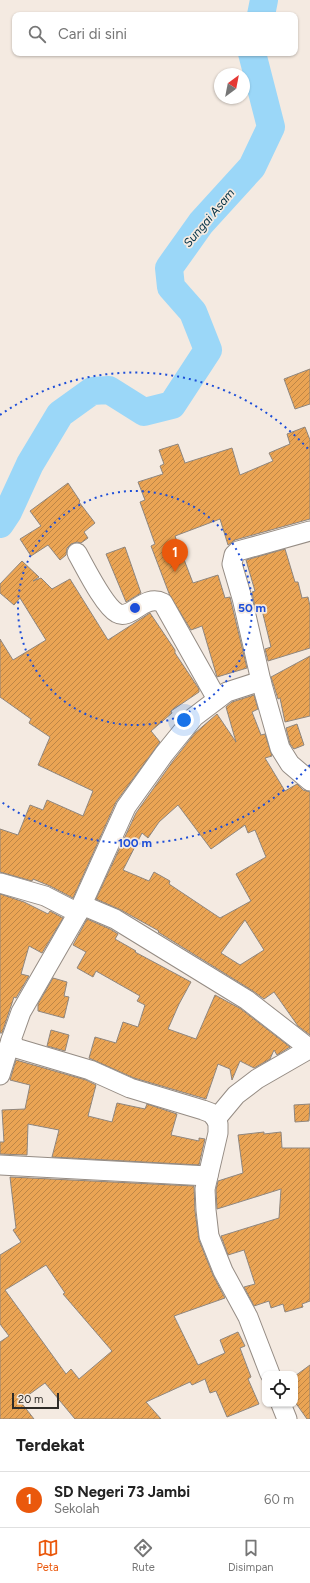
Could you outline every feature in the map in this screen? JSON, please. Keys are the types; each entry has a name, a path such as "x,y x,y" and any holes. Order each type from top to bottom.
{"street":[{"path":"310,531 238,551 232,559 234,573 242,598 261,681 280,748 290,764 310,781"},
{"path":"77,553 108,605 116,613 121,614 129,612 149,600 155,600 163,603 217,700"},
{"path":"0,1075 22,1012 80,909 126,807 164,754 194,718 227,692 261,681"},
{"path":"0,882 80,909 115,919 247,1000 310,1049 252,1083 236,1095 216,1119"},
{"path":"11,1040 16,1048 90,1070 130,1088 203,1110 211,1113 216,1119 218,1133 205,1189 209,1236 223,1271 248,1317 269,1371"},
{"path":"0,1165 208,1176"},
{"path":"282,1407 287,1419"}],"building":[{"path":"310,369 310,404 295,409 284,379"},
{"path":"305,427 310,440 310,519 235,540 228,545 220,519 175,536 193,583 218,575 225,598 230,597 247,668 217,677 202,626 191,630 170,596 151,546 155,544 140,502 145,500 138,482 163,474 160,466 164,464 159,450 178,444 185,463 232,448 240,475 273,461 269,453 290,444 287,434"},
{"path":"68,483 80,501 79,502 95,523 84,532 88,538 81,543 77,542 71,544 67,548 66,555 60,560 48,545 31,556 20,539 41,526 30,511"},
{"path":"125,547 141,593 126,602 106,554"},
{"path":"285,549 295,582 298,582 302,598 308,597 310,606 310,648 268,661 265,649 271,647 261,606 255,607 252,592 255,591 246,560"},
{"path":"22,561 39,577 33,581 41,578 52,589 70,579 108,640 150,613 199,689 199,692 171,711 172,713 151,731 160,742 116,802 73,898 33,879 32,881 0,872 0,829 18,835 30,805 43,810 47,800 83,816 93,791 38,765 50,737 29,723 31,719 0,697 0,639 13,660 46,640 20,598 14,605 0,593 0,584"},
{"path":"310,656 310,716 285,722 280,698 278,699 271,677"},
{"path":"254,695 258,709 252,712 261,735 265,734 272,756 265,758 285,791 297,784 303,790 310,792 310,1035 298,1026 274,992 264,999 158,932 159,931 121,910 96,899 136,813 195,733 217,714 236,742 226,707 232,702","holes":["178,805 211,849 245,825 248,833 255,830 266,857 236,874 251,901 220,918 169,884 170,881 154,872 149,881 123,870 142,833 148,838 159,822","245,920 264,950 240,965 221,953"]},
{"path":"297,724 304,745 294,749 290,744 286,728"},
{"path":"0,894 24,902 48,914 50,911 63,918 42,953 29,946 21,974 29,976 16,998 14,997 2,1033 0,1033"},
{"path":"87,919 110,929 118,934 115,939 136,951 135,952 191,982 168,1029 196,1039 215,995 241,1009 290,1047 277,1055 274,1050 270,1059 254,1068 240,1061 232,1080 230,1069 218,1064 206,1099 134,1078 89,1058 95,1037 116,1043 123,1022 138,1027 145,1005 137,1001 140,996 96,971 93,977 77,968 86,952 73,945"},
{"path":"53,978 67,982 64,996 69,997 64,1018 38,1011 38,1004"},
{"path":"51,1030 69,1035 65,1051 47,1046"},
{"path":"16,1060 86,1080 96,1085 88,1116 112,1122 117,1103 145,1109 147,1104 177,1114 171,1135 199,1141 199,1138 205,1139 199,1165 52,1157 59,1130 28,1124 27,1155 0,1154 0,1142 4,1142 2,1110 25,1109 30,1085 10,1080"},
{"path":"310,1104 309,1121 295,1122 294,1105"},
{"path":"264,1132 264,1134 281,1132 282,1148 310,1148 310,1301 302,1304 303,1307 285,1312 283,1304 271,1308 269,1301 254,1306 244,1287 255,1284 244,1250 228,1255 221,1236 279,1218 281,1189 217,1209 216,1190 218,1181 243,1173 238,1135"},
{"path":"10,1177 194,1186 195,1211 199,1240 213,1275 225,1298 174,1316 198,1365 225,1353 220,1340 238,1332 245,1346 240,1348 251,1377 248,1379 259,1404 227,1417 216,1391 210,1393 205,1379 192,1385 190,1382 146,1402 161,1419 75,1419 45,1383 20,1401 34,1419 0,1419 0,1342 9,1336 0,1324 0,1255 21,1242 13,1230 16,1228","holes":["46,1265 65,1293 63,1294 112,1351 79,1379 71,1369 66,1374 5,1290"]},
{"path":"310,1365 310,1419 307,1419 298,1406 298,1374"}],"waterway":[{"name":"Sungai Asam","path":"262,12 264,0"},
{"name":"Sungai Asam","path":"0,524 8,512 30,464 60,414 92,391 109,390 144,412 172,405 208,350 193,312 171,287 169,268 201,223 252,167 271,127 253,56"}],"place":[{"name":"SD Negeri 73 Jambi","path":"175,572"}]}
